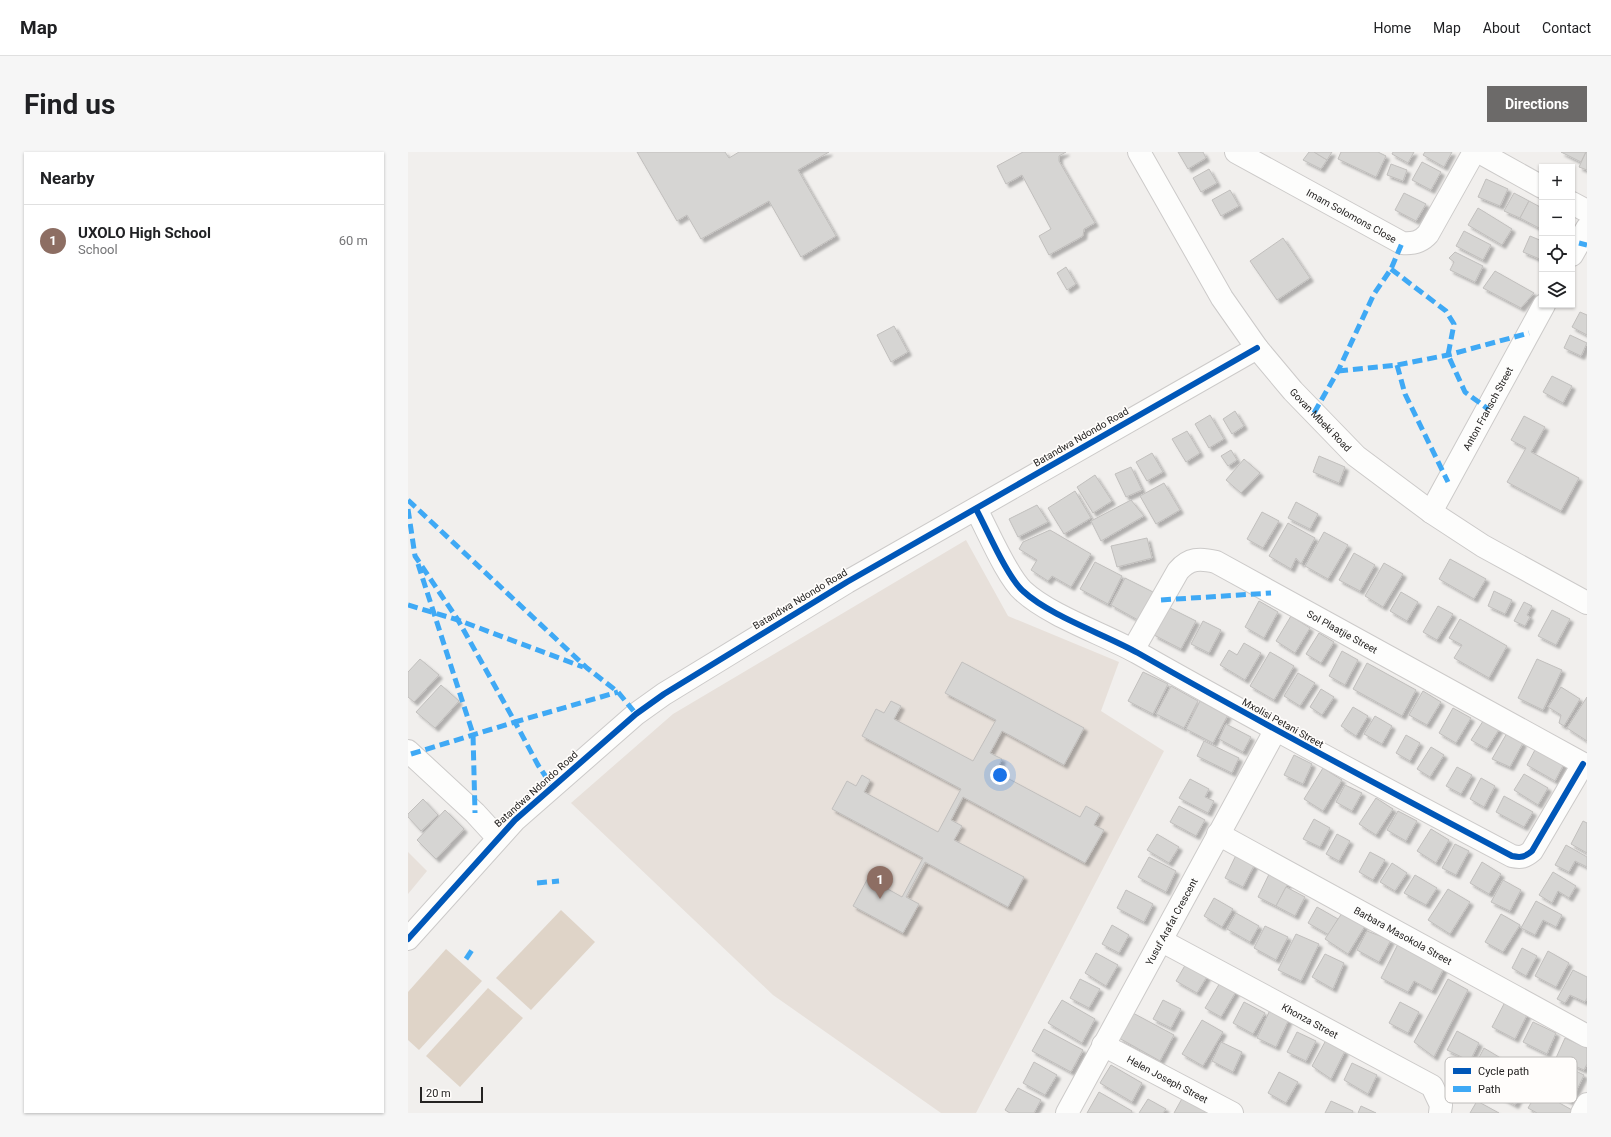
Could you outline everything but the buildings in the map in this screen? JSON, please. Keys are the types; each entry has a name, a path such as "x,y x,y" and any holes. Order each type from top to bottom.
{"street":[{"name":"Govan Mbeki Road","path":"1139,152 1222,298 1257,348 1293,391 1356,456 1431,512 1483,546 1587,603"},
{"name":"Imam Solomons Close","path":"1236,152 1395,239 1409,244 1423,239 1428,234 1474,152"},
{"path":"1479,152 1539,184"},
{"path":"1575,205 1587,211"},
{"path":"1575,250 1587,228"},
{"name":"Anton Fransch Street","path":"1431,512 1542,308"},
{"name":"Batandwa Ndondo Road","path":"408,939 497,838 558,781 636,714 664,694 848,582 1257,348"},
{"name":"Mxolisi Petani Street","path":"976,509 1010,574 1022,591 1054,611 1133,650 1275,731 1512,856 1519,858 1526,856 1532,851 1585,765"},
{"name":"Sol Plaatjie Street","path":"1133,650 1178,571 1184,564 1194,559 1204,559 1216,562 1585,765"},
{"name":"Yusuf Arafat Crescent","path":"1067,1113 1275,731"},
{"path":"408,751 474,813 497,838"},
{"name":"Barbara Masokola Street","path":"1218,834 1587,1036"},
{"name":"Khonza Street","path":"1162,941 1432,1086 1441,1105 1440,1113"},
{"name":"Helen Joseph Street","path":"1103,1045 1232,1113"},
{"path":"1582,1113 1587,1104"}],"shaded area":[{"path":"966,540 1008,616 1119,662 1101,711 1164,751 976,1113 941,1113 773,995 571,803 673,714"},
{"path":"408,852 427,871 408,894"},
{"path":"561,910 595,942 531,1010 496,978"},
{"path":"446,949 482,981 419,1050 408,1040 408,992"},
{"path":"488,988 523,1018 460,1087 426,1056"}],"marked path":[{"path":"1314,413 1338,371 1374,294 1391,269 1402,243"},
{"path":"1579,243 1587,245"},
{"path":"1391,269 1446,311 1454,324 1448,355 1465,392 1488,409"},
{"path":"1338,371 1397,365 1448,355 1529,333"},
{"path":"1397,365 1405,394 1448,482"},
{"path":"408,500 587,668 618,692 636,714"},
{"path":"408,509 415,556 458,620 515,722 618,692"},
{"path":"418,564 473,734 475,813"},
{"path":"1161,600 1271,593"},
{"path":"408,605 458,620 583,667"},
{"path":"411,754 515,722 538,765 552,786"},
{"path":"537,883 559,881"},
{"path":"466,959 472,950"}],"cycle path":[{"path":"408,939 515,820 636,714 664,694 847,582 1257,348"},
{"path":"976,509 1010,575 1023,591 1034,600 1062,617 1138,653 1277,731 1512,856 1523,856 1532,851 1583,764"}],"place":[{"name":"UXOLO High School","path":"880,899"}]}
